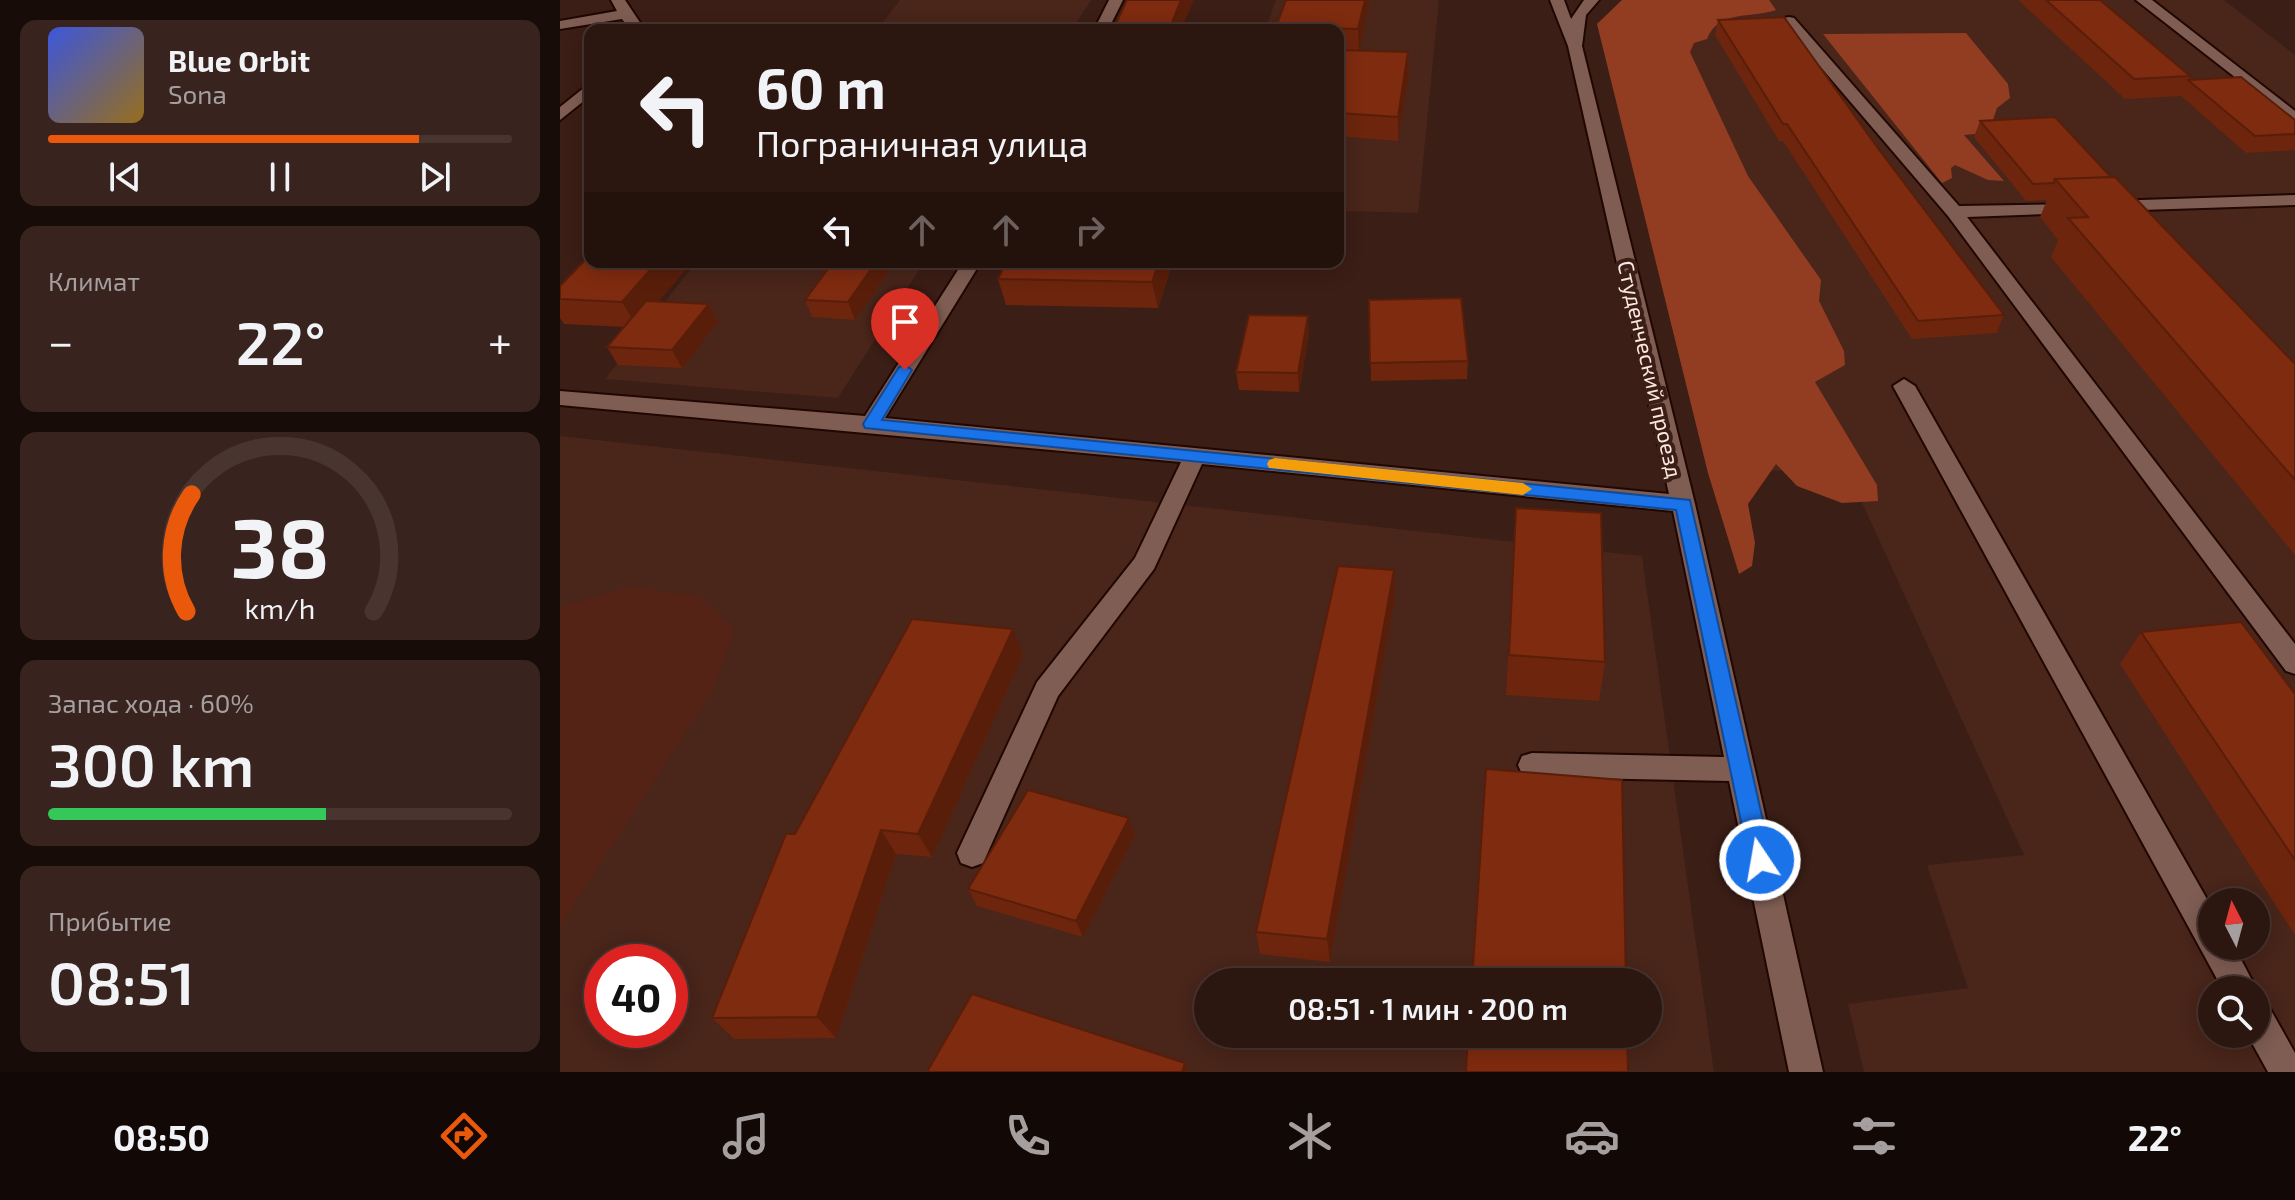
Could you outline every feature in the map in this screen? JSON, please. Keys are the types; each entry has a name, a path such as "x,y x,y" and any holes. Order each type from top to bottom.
{"street":[{"path":"1104,24 1116,0"},
{"path":"1557,0 1575,46"},
{"name":"Студенческий проезд","path":"1592,0 1579,14 1575,46 1683,504 1806,1072"},
{"path":"2143,0 2295,119"},
{"path":"560,25 622,7 634,24"},
{"path":"1789,21 1954,212 2295,664"},
{"path":"560,115 584,93"},
{"path":"1954,212 2295,200"},
{"path":"871,424 968,268"},
{"path":"1904,386 2198,913"},
{"path":"560,398 871,424 1683,504"},
{"path":"972,853 1047,690 1145,563 1195,456"},
{"path":"1532,765 1740,769"},
{"path":"2270,1042 2287,1072"}],"shaded area":[{"path":"900,0 1091,0 1076,24 882,24"},
{"path":"1276,0 1439,0 1418,213 1344,211 1344,24 1267,24"},
{"path":"1622,0 2224,0 2295,55 2295,1072 1864,1072 1848,1004 1968,988 1927,865 2024,855 1846,468 1708,473 1597,24"},
{"path":"1622,0 1769,0 1776,10 1727,19 1712,30 1707,39 1694,43 1690,52 1748,176 1821,280 1819,301 1844,351 1845,365 1815,382 1877,485 1878,501 1842,503 1797,486 1776,464 1748,504 1755,543 1752,566 1739,574 1708,473 1597,24"},
{"path":"1966,33 2008,84 2010,98 1997,108 1992,123 1997,132 1964,135 2004,181 1988,180 1955,165 1951,168 1952,178 1942,183 1823,34"},
{"path":"691,268 920,268 838,398 605,379"},
{"path":"560,436 1642,556 1714,1072 560,1072"},
{"path":"629,587 699,596 734,630 714,688 560,926 560,607"}],"building":[{"path":"1127,0 1181,0 1171,24 1116,24"},
{"path":"1286,0 1365,0 1358,29 1344,29 1344,24 1277,24"},
{"path":"2046,0 2100,0 2190,76 2134,79"},
{"path":"1784,17 2004,315 1918,321 1787,124 1783,124 1718,20"},
{"path":"1344,50 1408,52 1398,117 1344,113"},
{"path":"2241,77 2295,120 2295,134 2255,136 2188,80"},
{"path":"2055,117 2111,177 2055,179 2054,183 2033,184 1980,121"},
{"path":"2115,177 2295,364 2295,480 2068,218 2088,217 2055,179"},
{"path":"584,261 584,268 652,268 622,302 560,299 560,286"},
{"path":"829,268 872,268 848,302 805,300"},
{"path":"1003,268 1157,268 1152,282 998,279"},
{"path":"1461,298 1468,361 1370,363 1369,300"},
{"path":"646,301 709,304 672,350 607,347"},
{"path":"1249,315 1308,316 1298,373 1236,372"},
{"path":"1516,508 1601,513 1605,662 1509,655"},
{"path":"1338,566 1394,570 1327,939 1256,932"},
{"path":"912,619 1013,629 918,834 881,830 817,1017 712,1018 786,834 795,834"},
{"path":"2241,622 2295,694 2295,860 2141,632"},
{"path":"1486,769 1622,780 1626,968 1473,968"},
{"path":"1028,790 1129,818 1076,921 968,889"},
{"path":"972,994 1185,1063 1182,1072 927,1072"},
{"path":"1467,1048 1627,1048 1628,1072 1466,1072"}],"slow traffic":[{"path":"1275,464 1523,489"}],"route":[{"path":"905,370 871,424 1683,504 1760,860"}]}
